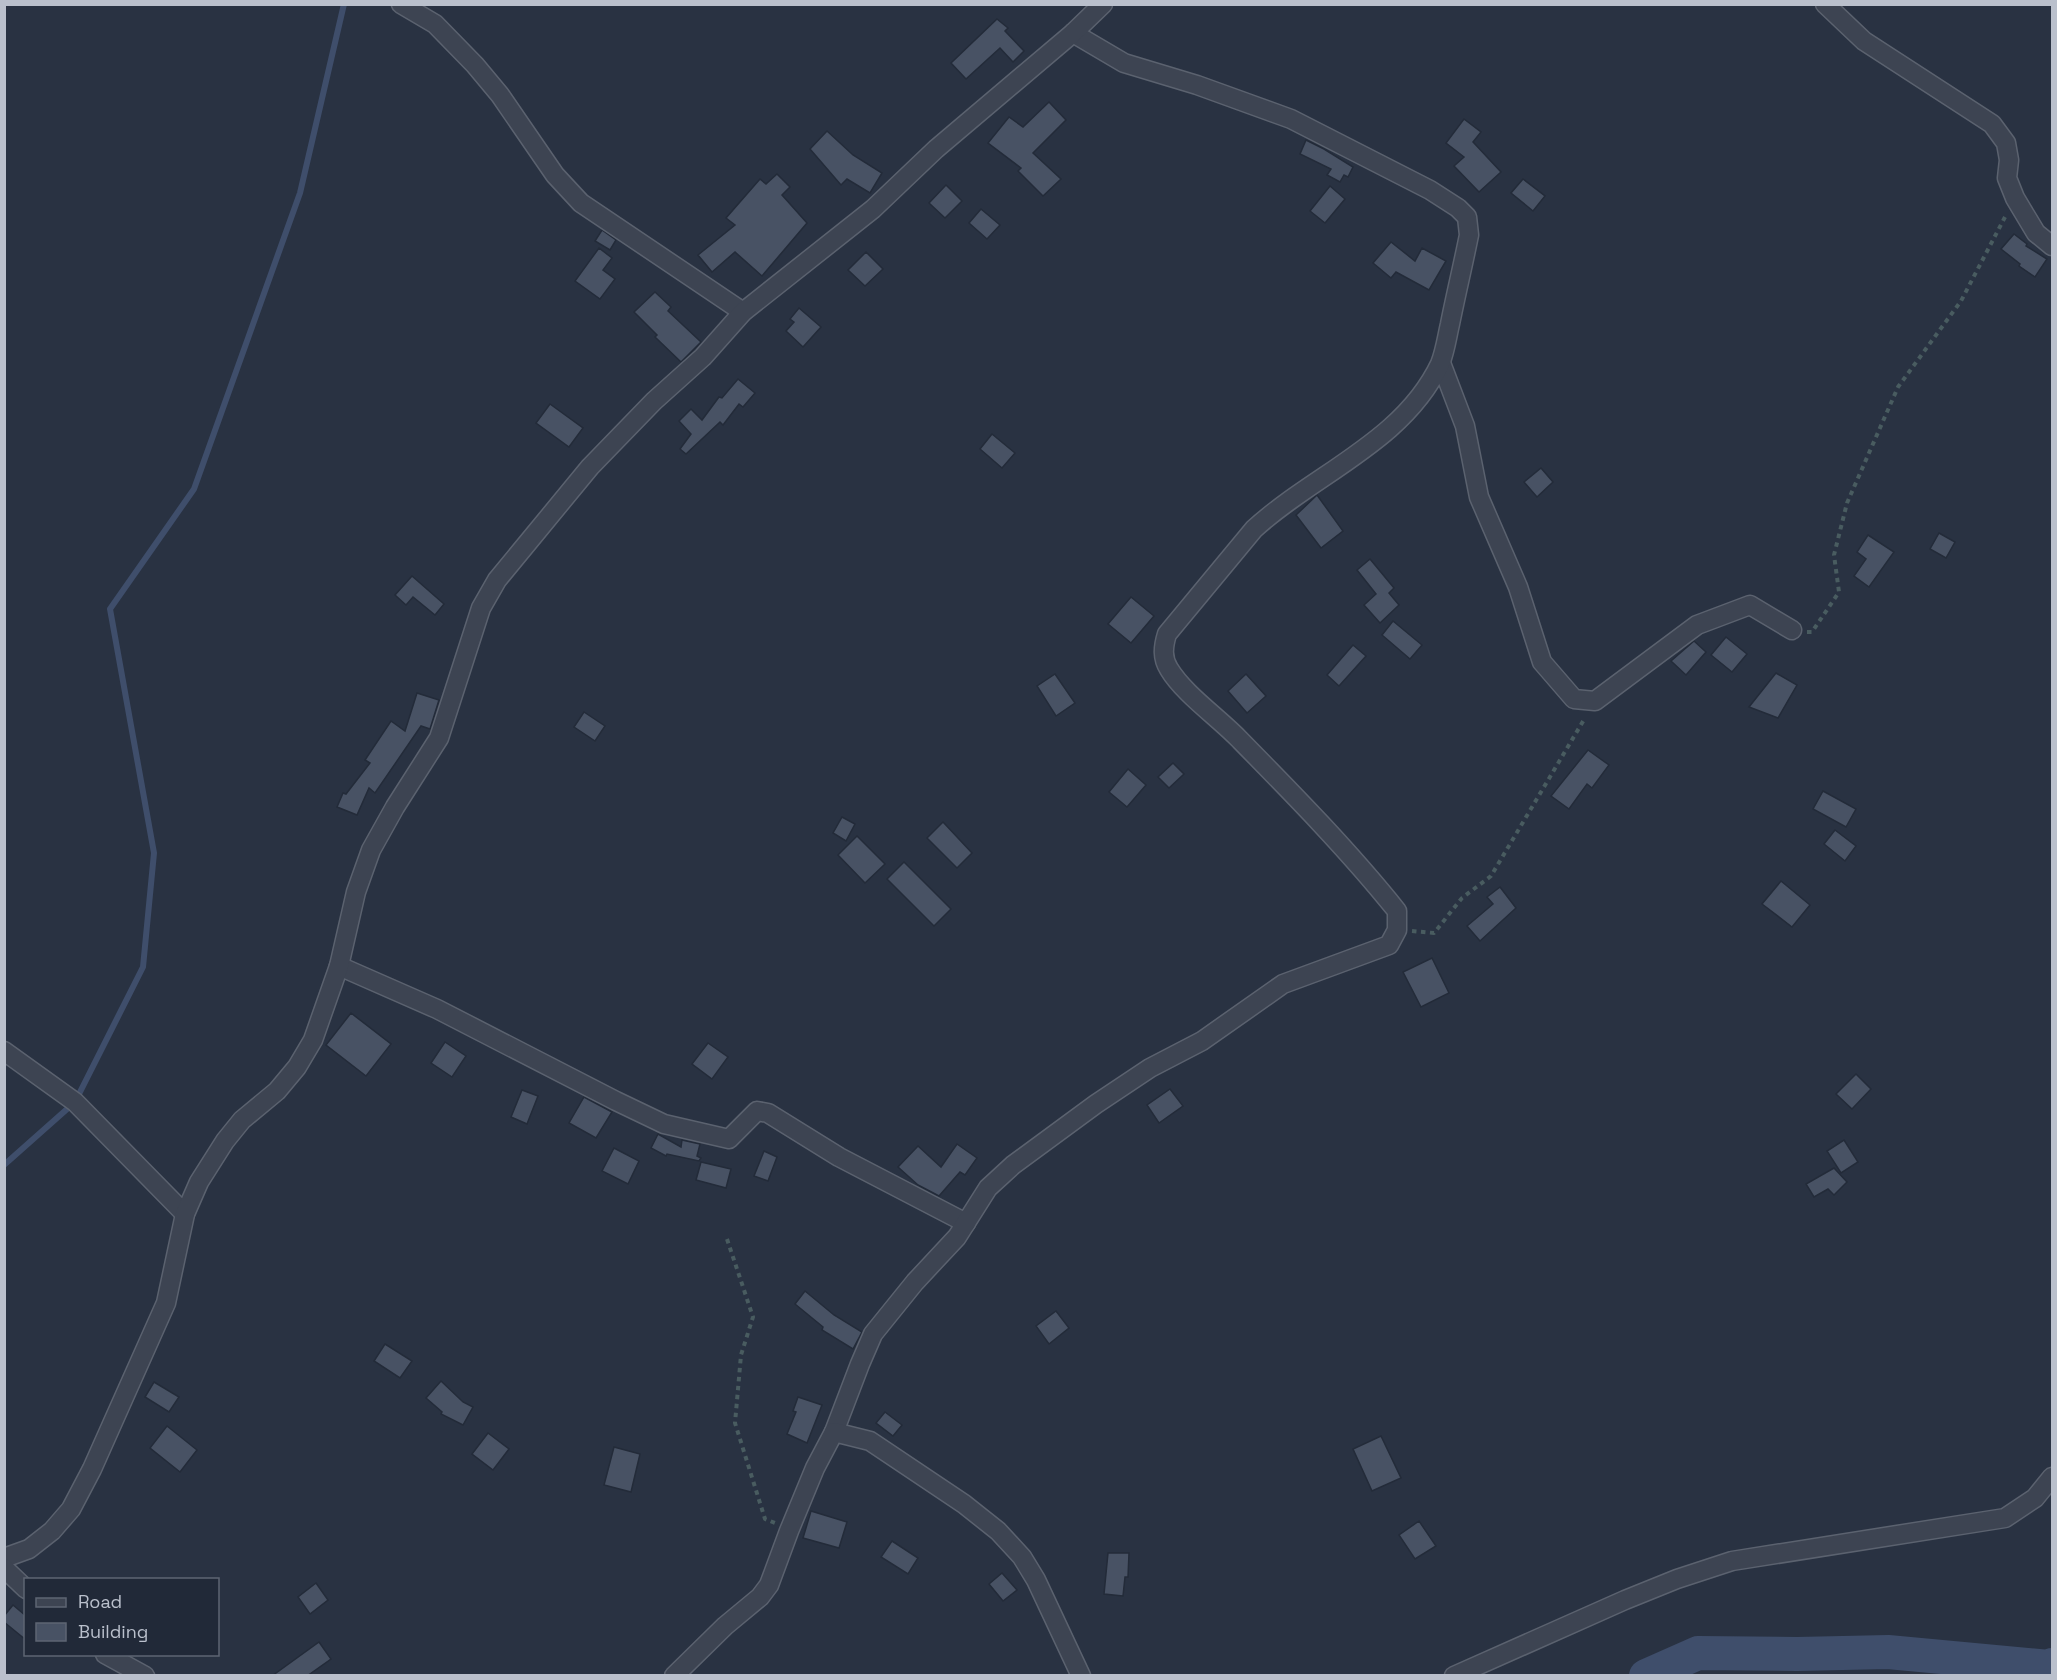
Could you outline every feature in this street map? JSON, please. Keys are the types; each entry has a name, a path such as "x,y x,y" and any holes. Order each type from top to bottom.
{"street":[{"path":"401,4 435,24 475,65 500,95 555,175 581,203 743,312"},
{"path":"4,1558 29,1549 52,1532 71,1509 92,1469 166,1303 185,1214 199,1182 225,1141 242,1120 276,1091 297,1066 313,1040 339,966 356,892 371,850 395,807 439,738 482,608 497,580 590,467 654,401 703,357 743,312 873,209 936,149 1073,33 1103,4"},
{"path":"1825,4 1864,41 1992,124 2006,144 2009,160 2007,177 2015,198 2036,233 2052,246"},
{"path":"674,1676 724,1626 760,1597 769,1585 815,1468 834,1432 873,1334 915,1282 957,1237 988,1188 1049,1136 1150,1068 1202,1041 1283,984 1389,945 1397,930 1397,911 1377,885 1222,721 1179,683 1168,667 1163,650 1167,634 1254,529 1270,514 1342,466 1396,422 1422,392 1441,363 1469,235 1467,217 1458,208 1430,190 1291,119 1197,85 1124,63 1073,33"},
{"path":"1441,363 1465,426 1479,497 1518,587 1542,662 1574,699 1595,701 1697,625 1750,605 1792,630"},
{"path":"339,966 437,1009 664,1124 729,1139 757,1111 768,1113 839,1157 966,1223"},
{"path":"4,1051 75,1102 185,1214"},
{"path":"834,1432 870,1441 964,1504 998,1532 1022,1557 1036,1580 1081,1676"},
{"path":"1454,1676 1625,1600 1677,1579 1732,1561 2005,1518 2035,1498 2052,1477"},
{"path":"4,1568 24,1587"},
{"path":"109,1656 145,1676"}],"path":[{"path":"1792,630 1812,632 1839,592 1834,555 1847,503 1898,387 1961,301 2015,198"},
{"path":"1397,930 1434,933 1462,898 1491,876 1595,701"},
{"path":"728,1239 753,1317 741,1355 735,1423 765,1519 789,1531"}],"building":[{"path":"997,19 1008,28 1005,31 1024,51 1013,62 1000,48 966,79 951,63"},
{"path":"1049,102 1066,120 1033,153 1061,179 1043,196 1018,171 1021,168 988,143 1009,117 1023,127"},
{"path":"1464,119 1481,132 1473,142 1501,172 1479,192 1454,166 1464,157 1446,143"},
{"path":"827,131 853,155 882,173 870,193 847,179 841,185 810,149"},
{"path":"1306,140 1353,167 1348,177 1344,175 1340,182 1327,175 1331,169 1300,154"},
{"path":"777,174 790,187 782,195 807,223 762,276 735,252 712,272 698,255 735,225 726,218 760,179 766,184"},
{"path":"1523,179 1545,196 1533,211 1511,193"},
{"path":"946,185 962,201 945,218 929,203"},
{"path":"1330,186 1345,199 1325,223 1310,211"},
{"path":"981,209 1000,225 987,239 969,223"},
{"path":"602,230 616,240 610,250 595,241"},
{"path":"2014,234 2027,244 2026,246 2047,259 2035,277 2001,249"},
{"path":"1391,242 1415,261 1422,248 1446,261 1429,290 1396,272 1391,278 1373,263"},
{"path":"599,248 612,258 603,270 615,279 600,299 575,281"},
{"path":"866,252 883,269 865,286 848,270"},
{"path":"655,292 671,307 668,311 701,342 681,362 655,337 657,335 634,312"},
{"path":"799,308 821,327 803,347 786,331 794,322 790,319"},
{"path":"738,379 755,393 743,407 739,404 723,425 720,422 686,454 680,449 691,434 679,421 691,409 702,420 719,397 722,398"},
{"path":"550,404 583,428 569,447 536,423"},
{"path":"992,434 1015,453 1002,468 980,449"},
{"path":"1541,468 1553,482 1537,497 1524,482"},
{"path":"1317,495 1343,531 1321,548 1296,515"},
{"path":"1939,533 1955,542 1946,558 1930,549"},
{"path":"1868,535 1894,552 1869,587 1854,576 1866,559 1857,552"},
{"path":"1370,559 1394,588 1389,593 1399,605 1380,623 1364,605 1376,594 1357,570"},
{"path":"412,576 444,604 435,615 413,597 406,605 395,595"},
{"path":"1131,597 1154,616 1131,643 1108,624"},
{"path":"1393,621 1422,645 1410,659 1382,635"},
{"path":"1726,637 1747,654 1732,672 1711,655"},
{"path":"1694,641 1706,652 1686,675 1671,661"},
{"path":"1353,645 1366,656 1339,686 1327,675"},
{"path":"1776,673 1797,685 1778,718 1749,707"},
{"path":"1055,674 1075,703 1056,716 1037,686"},
{"path":"1246,674 1266,696 1247,713 1228,691"},
{"path":"417,693 439,700 430,729 421,726 375,793 369,788 357,815 337,807 343,793 346,794 370,763 365,760 391,721 405,731"},
{"path":"584,712 605,726 595,741 574,727"},
{"path":"1588,750 1609,765 1592,788 1587,784 1569,809 1551,796"},
{"path":"1173,763 1184,774 1169,788 1158,777"},
{"path":"1128,769 1146,785 1127,807 1109,792"},
{"path":"1823,791 1856,809 1846,827 1813,809"},
{"path":"842,817 855,824 846,841 833,833"},
{"path":"943,822 972,853 957,868 927,838"},
{"path":"1835,830 1856,846 1845,861 1824,844"},
{"path":"857,836 885,864 865,883 838,855"},
{"path":"904,862 951,909 934,926 887,879"},
{"path":"1781,881 1810,905 1792,927 1762,904"},
{"path":"1500,887 1516,908 1480,941 1467,926 1493,904 1487,897"},
{"path":"1432,958 1449,993 1421,1007 1403,972"},
{"path":"351,1013 391,1044 366,1076 326,1045"},
{"path":"445,1042 466,1056 452,1077 431,1063"},
{"path":"708,1043 728,1057 712,1079 692,1064"},
{"path":"1856,1074 1871,1089 1852,1109 1836,1094"},
{"path":"1170,1089 1183,1106 1159,1123 1147,1105"},
{"path":"522,1090 538,1096 527,1124 511,1117"},
{"path":"584,1097 612,1112 596,1138 569,1123"},
{"path":"658,1134 681,1147 682,1140 700,1144 697,1156 701,1158 699,1161 667,1154 666,1156 651,1148"},
{"path":"1844,1140 1858,1162 1841,1173 1827,1151"},
{"path":"957,1144 977,1158 965,1175 960,1172 939,1196 918,1185 898,1167 918,1146 941,1167"},
{"path":"614,1148 639,1161 628,1184 602,1171"},
{"path":"764,1151 777,1157 768,1181 754,1176"},
{"path":"701,1162 731,1169 726,1188 696,1180"},
{"path":"1834,1168 1847,1182 1834,1195 1828,1189 1814,1197 1806,1184"},
{"path":"805,1291 834,1315 862,1332 853,1349 822,1330 823,1327 795,1304"},
{"path":"1056,1311 1069,1328 1049,1344 1036,1326"},
{"path":"385,1344 412,1361 400,1378 374,1361"},
{"path":"441,1381 463,1402 473,1407 463,1425 441,1414 442,1412 426,1398"},
{"path":"154,1382 179,1397 169,1412 145,1397"},
{"path":"798,1397 822,1405 807,1443 787,1434 796,1412 793,1411"},
{"path":"885,1412 902,1425 893,1436 876,1423"},
{"path":"167,1426 197,1450 180,1472 150,1448"},
{"path":"488,1433 509,1449 493,1470 472,1454"},
{"path":"1381,1436 1401,1478 1372,1491 1353,1449"},
{"path":"614,1447 640,1454 631,1492 604,1485"},
{"path":"811,1511 847,1522 839,1548 803,1538"},
{"path":"1419,1521 1436,1546 1415,1559 1399,1535"},
{"path":"892,1541 918,1558 908,1574 881,1557"},
{"path":"1108,1553 1129,1553 1128,1577 1125,1577 1123,1596 1104,1594"},
{"path":"1002,1573 1017,1590 1003,1601 989,1584"},
{"path":"316,1583 328,1600 310,1614 298,1597"},
{"path":"13,1605 24,1614 24,1638 4,1622 4,1616"},
{"path":"319,1642 331,1659 307,1676 272,1676"}],"waterway":[{"path":"4,1165 75,1102 143,967 154,853 110,609 194,489 300,193 344,4"},
{"path":"1646,1676 1698,1653 1888,1652 2049,1667 2052,1665"}]}
